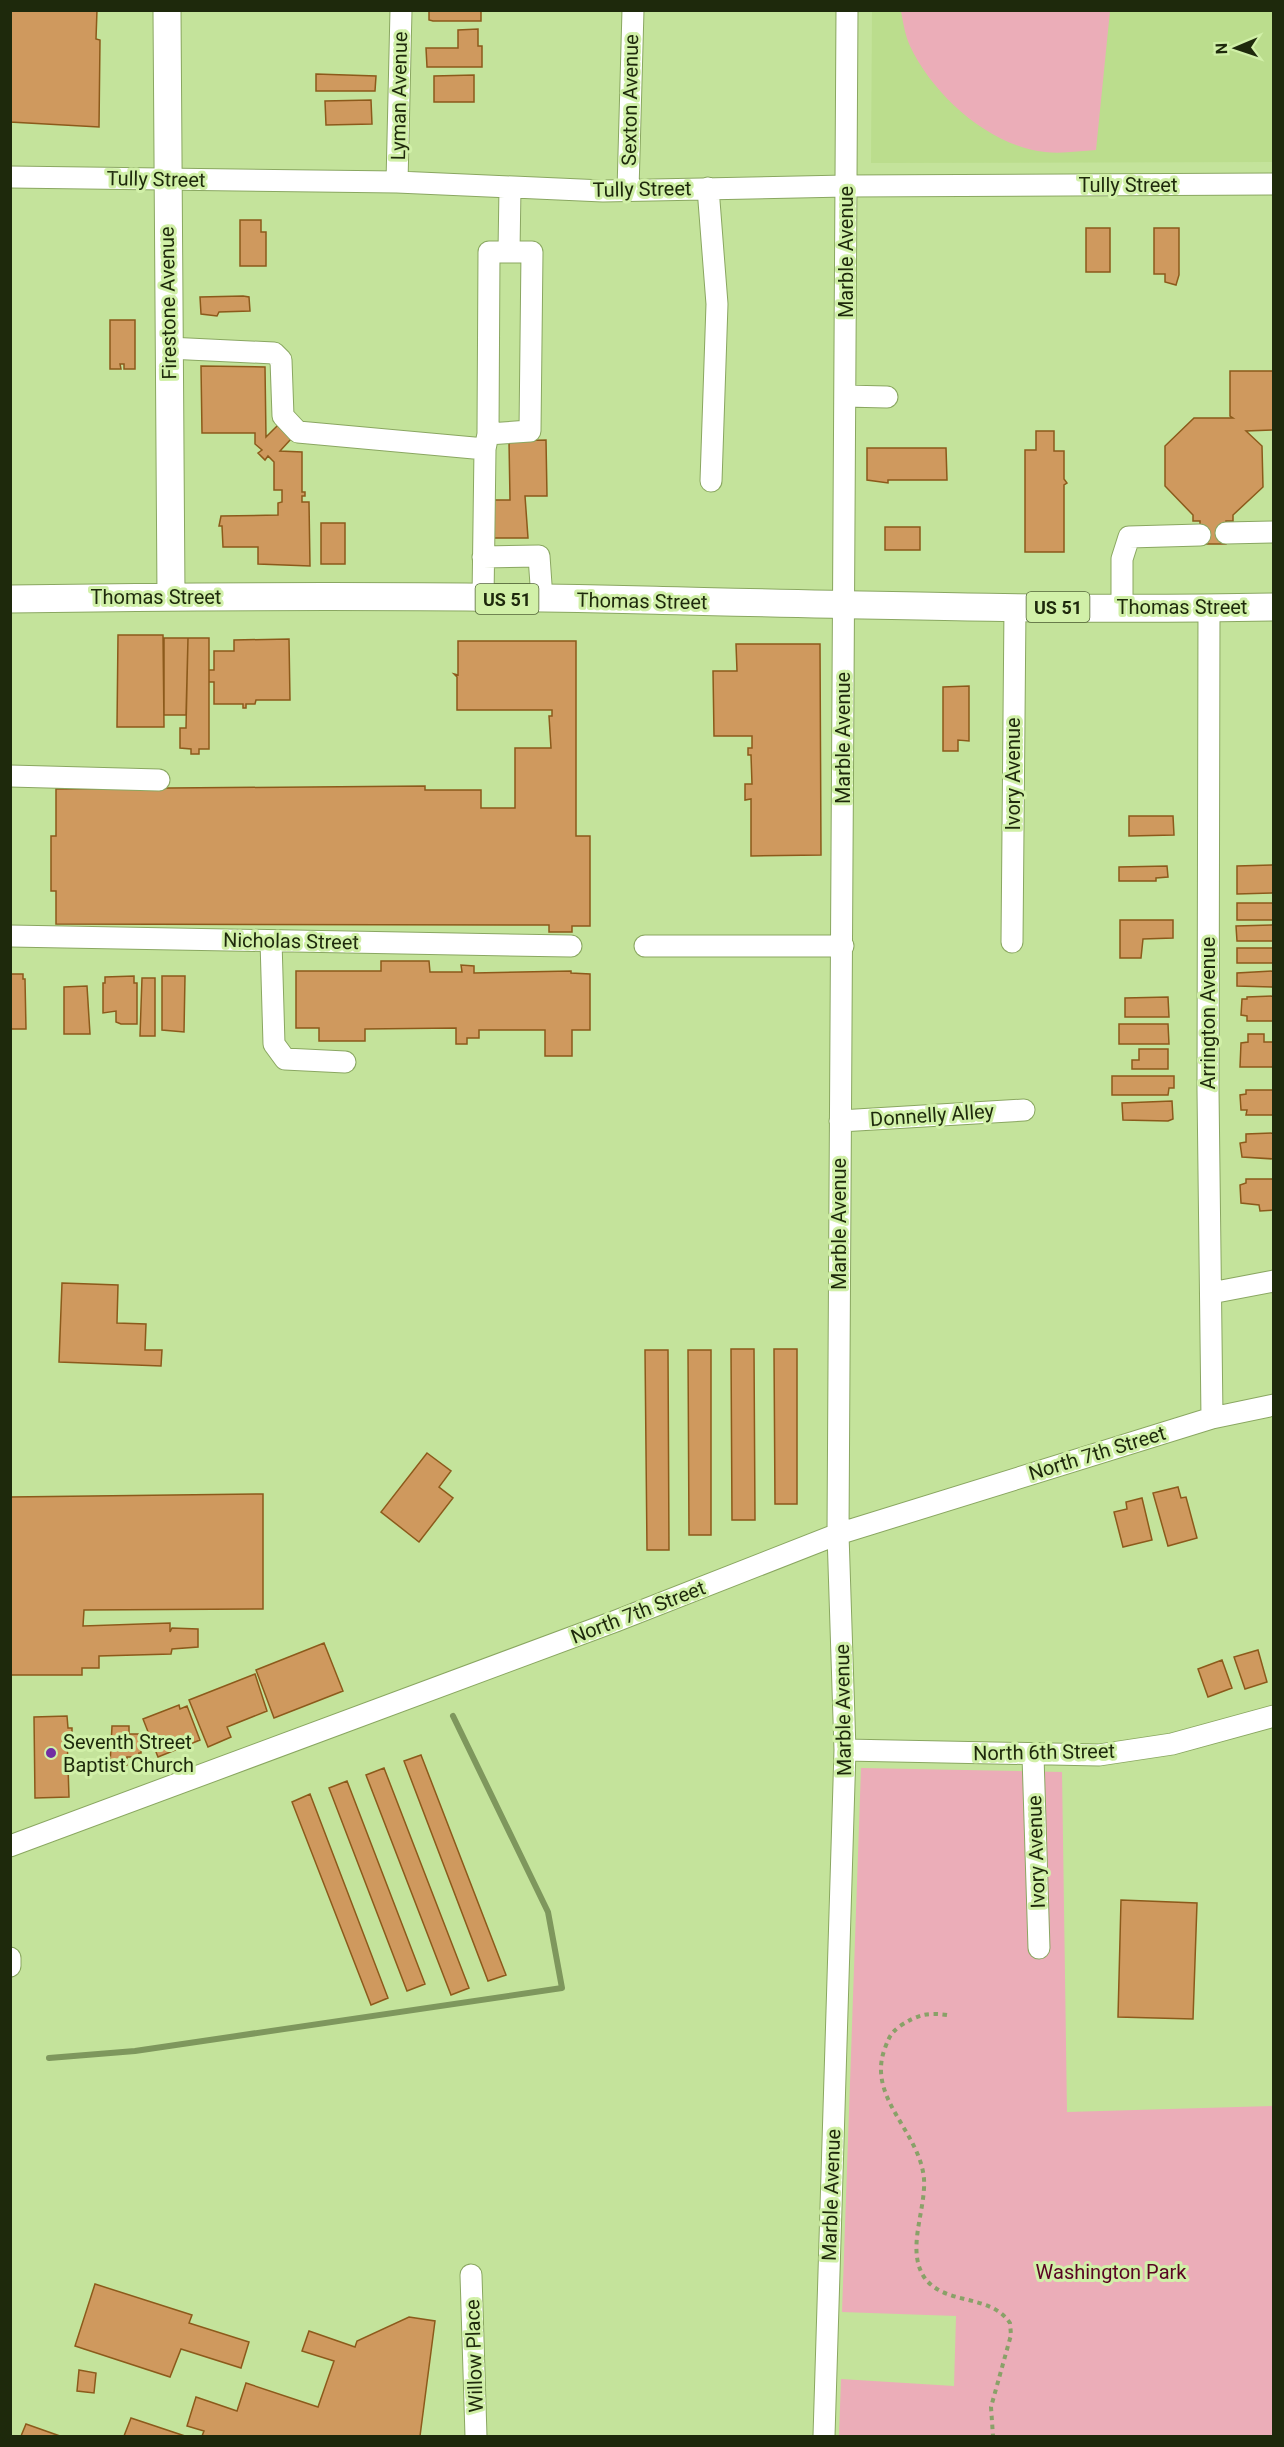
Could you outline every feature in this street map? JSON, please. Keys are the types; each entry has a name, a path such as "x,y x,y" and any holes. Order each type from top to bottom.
{"main road":[{"name":"Firestone Avenue","path":"167,10 166,180 171,596"},
{"name":"Thomas Street","path":"10,599 171,596 542,599 843,606 1274,607"}],"street":[{"name":"Lyman Avenue","path":"397,182 401,10"},
{"name":"Sexton Avenue","path":"628,190 633,10"},
{"name":"Marble Avenue","path":"824,2436 845,1750 838,1534 847,10"},
{"name":"Tully Street","path":"10,177 397,182 628,190 846,186 1274,184"},
{"path":"509,252 510,187"},
{"path":"708,188 717,304 711,481"},
{"path":"168,348 274,353 281,360 283,416 297,432 487,441 530,431 532,252 489,252 487,441 483,599"},
{"path":"845,396 887,397"},
{"path":"1226,533 1274,532"},
{"path":"1122,608 1122,559 1129,537 1200,535"},
{"path":"483,558 539,556 542,599"},
{"name":"Ivory Avenue","path":"1012,942 1015,607"},
{"name":"Arrington Avenue","path":"1209,608 1208,1090 1212,1418"},
{"path":"10,776 159,780"},
{"name":"Nicholas Street","path":"10,936 572,946"},
{"path":"271,941 274,1044 285,1059 345,1062"},
{"path":"645,946 843,946"},
{"name":"Donnelly Alley","path":"840,1121 1024,1110"},
{"path":"1211,1293 1274,1281"},
{"name":"North 7th Street","path":"10,1846 616,1622 838,1534 1212,1418 1274,1405"},
{"name":"North 6th Street","path":"845,1750 1033,1756 1099,1755 1172,1744 1274,1716"},
{"name":"Ivory Avenue","path":"1033,1756 1040,1948"},
{"path":"10,1959 10,1966"},
{"name":"Willow Place","path":"471,2275 476,2436"}],"path":[{"path":"947,2015 927,2012 910,2019 890,2033 882,2057 880,2083 916,2155 924,2178 916,2262 925,2279 939,2291 994,2307 1010,2323 1011,2335 991,2407 993,2436"}],"shaded area":[{"path":"872,11 1273,11 1273,162 871,163"}],"green space":[{"path":"901,11 1110,11 1096,150 1045,152 1024,148 984,129 948,99 920,64 908,42"},
{"name":"Washington Park","path":"861,1768 1062,1772 1067,2112 1273,2106 1273,2436 839,2436 841,2379 954,2386 956,2316 842,2312"}],"building":[{"path":"10,10 97,10 96,39 100,40 99,127 10,122"},
{"path":"429,10 481,10 481,21 433,21 429,20"},
{"path":"478,29 478,46 482,46 482,67 427,67 426,48 458,48 458,30"},
{"path":"316,74 376,76 375,91 316,91"},
{"path":"474,75 474,102 434,102 434,76"},
{"path":"371,100 372,124 326,125 325,101"},
{"path":"240,220 261,220 261,232 266,232 266,266 240,266"},
{"path":"1086,228 1110,228 1110,272 1086,272"},
{"path":"1154,228 1179,228 1179,275 1176,285 1165,282 1165,274 1154,274"},
{"path":"200,297 249,297 250,311 219,312 217,316 201,314"},
{"path":"110,320 135,320 135,369 124,369 124,364 120,364 121,369 110,369"},
{"path":"201,366 265,367 266,437 278,425 291,439 280,451 302,452 302,492 305,492 305,496 302,496 302,502 309,502 310,566 258,564 258,547 223,547 222,526 219,526 221,516 278,515 278,503 282,502 282,490 274,490 274,462 268,456 265,460 258,453 262,450 255,444 255,433 202,433"},
{"path":"1230,371 1274,371 1274,435 1273,430 1246,431 1262,446 1263,487 1233,515 1233,521 1226,521 1226,544 1200,544 1200,521 1193,521 1193,515 1165,486 1165,446 1194,418 1233,418 1230,416"},
{"path":"1036,431 1054,431 1054,451 1064,451 1064,479 1067,483 1064,485 1064,552 1025,552 1025,450 1036,450"},
{"path":"546,440 547,496 525,496 528,538 491,538 490,500 510,500 509,441"},
{"path":"867,448 946,448 947,480 888,480 888,483 867,480"},
{"path":"321,523 345,523 345,564 321,564"},
{"path":"885,527 920,527 920,550 885,550"},
{"path":"118,635 163,635 164,727 117,727"},
{"path":"164,638 188,638 186,715 164,715"},
{"path":"188,638 209,638 209,749 199,749 199,754 191,754 191,749 180,748 180,728 186,728"},
{"path":"289,639 290,700 256,700 255,704 246,704 246,708 243,708 243,704 214,704 214,682 209,682 209,670 214,670 214,651 234,651 234,640"},
{"path":"458,641 576,641 576,836 590,836 590,926 572,926 572,932 549,932 549,925 56,924 56,891 51,891 51,836 56,836 56,789 425,786 425,790 481,790 481,808 515,808 515,748 551,748 549,716 552,716 552,710 457,710 457,677 454,674 458,675"},
{"path":"736,644 820,644 821,855 751,856 751,799 745,800 745,784 752,784 751,755 748,755 748,748 752,748 752,736 714,736 713,671 737,671"},
{"path":"969,686 969,741 958,740 958,751 943,751 943,687"},
{"path":"1129,816 1173,816 1174,835 1129,836"},
{"path":"1274,865 1274,893 1237,894 1237,866"},
{"path":"1167,866 1168,877 1156,878 1156,881 1119,881 1119,867"},
{"path":"1237,903 1274,903 1274,920 1237,920"},
{"path":"1120,920 1173,920 1173,938 1143,939 1141,958 1120,958"},
{"path":"1274,925 1274,941 1237,941 1236,926"},
{"path":"1237,948 1274,948 1274,963 1237,963"},
{"path":"381,961 429,961 430,972 462,972 461,965 474,966 474,973 571,971 571,973 590,974 590,1030 572,1030 572,1056 545,1056 545,1030 479,1030 479,1038 467,1038 467,1044 456,1044 456,1028 365,1029 365,1041 319,1041 319,1028 296,1028 296,971 381,971"},
{"path":"1274,971 1274,987 1237,986 1237,973"},
{"path":"10,974 23,974 23,979 25,979 26,1029 10,1029"},
{"path":"134,976 134,983 137,983 137,1024 121,1024 116,1022 116,1011 103,1013 103,983 105,983 105,977"},
{"path":"162,976 185,976 184,1032 162,1030"},
{"path":"142,978 155,978 155,1036 140,1036"},
{"path":"87,986 90,1034 64,1034 64,987"},
{"path":"1274,996 1274,1021 1247,1021 1247,1016 1241,1015 1242,999"},
{"path":"1168,997 1169,1017 1125,1017 1125,998"},
{"path":"1119,1024 1168,1024 1169,1044 1119,1044"},
{"path":"1248,1034 1264,1034 1264,1042 1274,1042 1274,1067 1240,1067 1241,1043 1248,1042"},
{"path":"1139,1049 1168,1049 1168,1069 1132,1069 1132,1060 1139,1060"},
{"path":"1112,1076 1174,1076 1174,1088 1169,1088 1168,1095 1112,1095"},
{"path":"1246,1090 1274,1090 1274,1115 1246,1115 1247,1110 1241,1110 1240,1095 1246,1094"},
{"path":"1172,1101 1173,1119 1168,1121 1123,1120 1122,1103"},
{"path":"1274,1133 1274,1159 1242,1157 1240,1143 1246,1142 1246,1134"},
{"path":"1246,1179 1274,1179 1274,1210 1260,1211 1259,1205 1241,1203 1240,1185 1246,1183"},
{"path":"62,1283 118,1285 117,1323 146,1324 145,1350 162,1350 161,1366 59,1362"},
{"path":"731,1349 754,1349 755,1520 732,1520"},
{"path":"774,1349 797,1349 797,1504 775,1504"},
{"path":"645,1350 668,1350 669,1550 647,1550"},
{"path":"688,1350 711,1350 711,1535 689,1535"},
{"path":"427,1453 451,1471 439,1487 453,1498 419,1542 381,1512"},
{"path":"1178,1487 1181,1498 1186,1497 1197,1538 1168,1546 1153,1493"},
{"path":"263,1494 263,1609 84,1610 83,1626 170,1623 170,1632 172,1628 198,1629 198,1647 172,1649 171,1654 99,1656 99,1668 82,1668 82,1675 10,1675 10,1497"},
{"path":"1142,1498 1152,1540 1123,1547 1114,1512 1127,1509 1126,1502"},
{"path":"324,1643 343,1691 274,1718 256,1670"},
{"path":"1258,1650 1267,1682 1245,1689 1234,1657"},
{"path":"1222,1660 1232,1688 1208,1697 1198,1669"},
{"path":"255,1674 267,1711 227,1727 231,1737 208,1747 189,1700"},
{"path":"179,1705 180,1709 187,1706 200,1740 158,1757 143,1719"},
{"path":"67,1716 68,1728 72,1728 72,1736 67,1736 69,1797 35,1798 34,1717"},
{"path":"112,1726 129,1726 129,1734 142,1734 141,1753 138,1757 127,1757 127,1765 110,1765"},
{"path":"421,1755 506,1975 488,1981 404,1761"},
{"path":"384,1768 469,1988 451,1995 366,1775"},
{"path":"347,1781 425,1984 407,1991 329,1788"},
{"path":"310,1794 388,1998 371,2005 292,1802"},
{"path":"1121,1900 1197,1903 1193,2019 1118,2017"},
{"path":"95,2284 192,2315 189,2323 249,2342 241,2368 181,2349 170,2377 75,2346"},
{"path":"409,2317 435,2321 420,2436 202,2436 204,2431 187,2426 196,2397 237,2411 246,2383 318,2407 334,2361 302,2351 309,2331 355,2347 357,2341"},
{"path":"79,2370 96,2373 94,2393 77,2391"},
{"path":"131,2418 185,2436 124,2436"},
{"path":"26,2424 60,2436 21,2436"}],"waterway":[{"path":"49,2058 135,2051 562,1988 548,1912 453,1716"}],"place":[{"name":"Seventh Street Baptist Church","path":"51,1753"}]}
